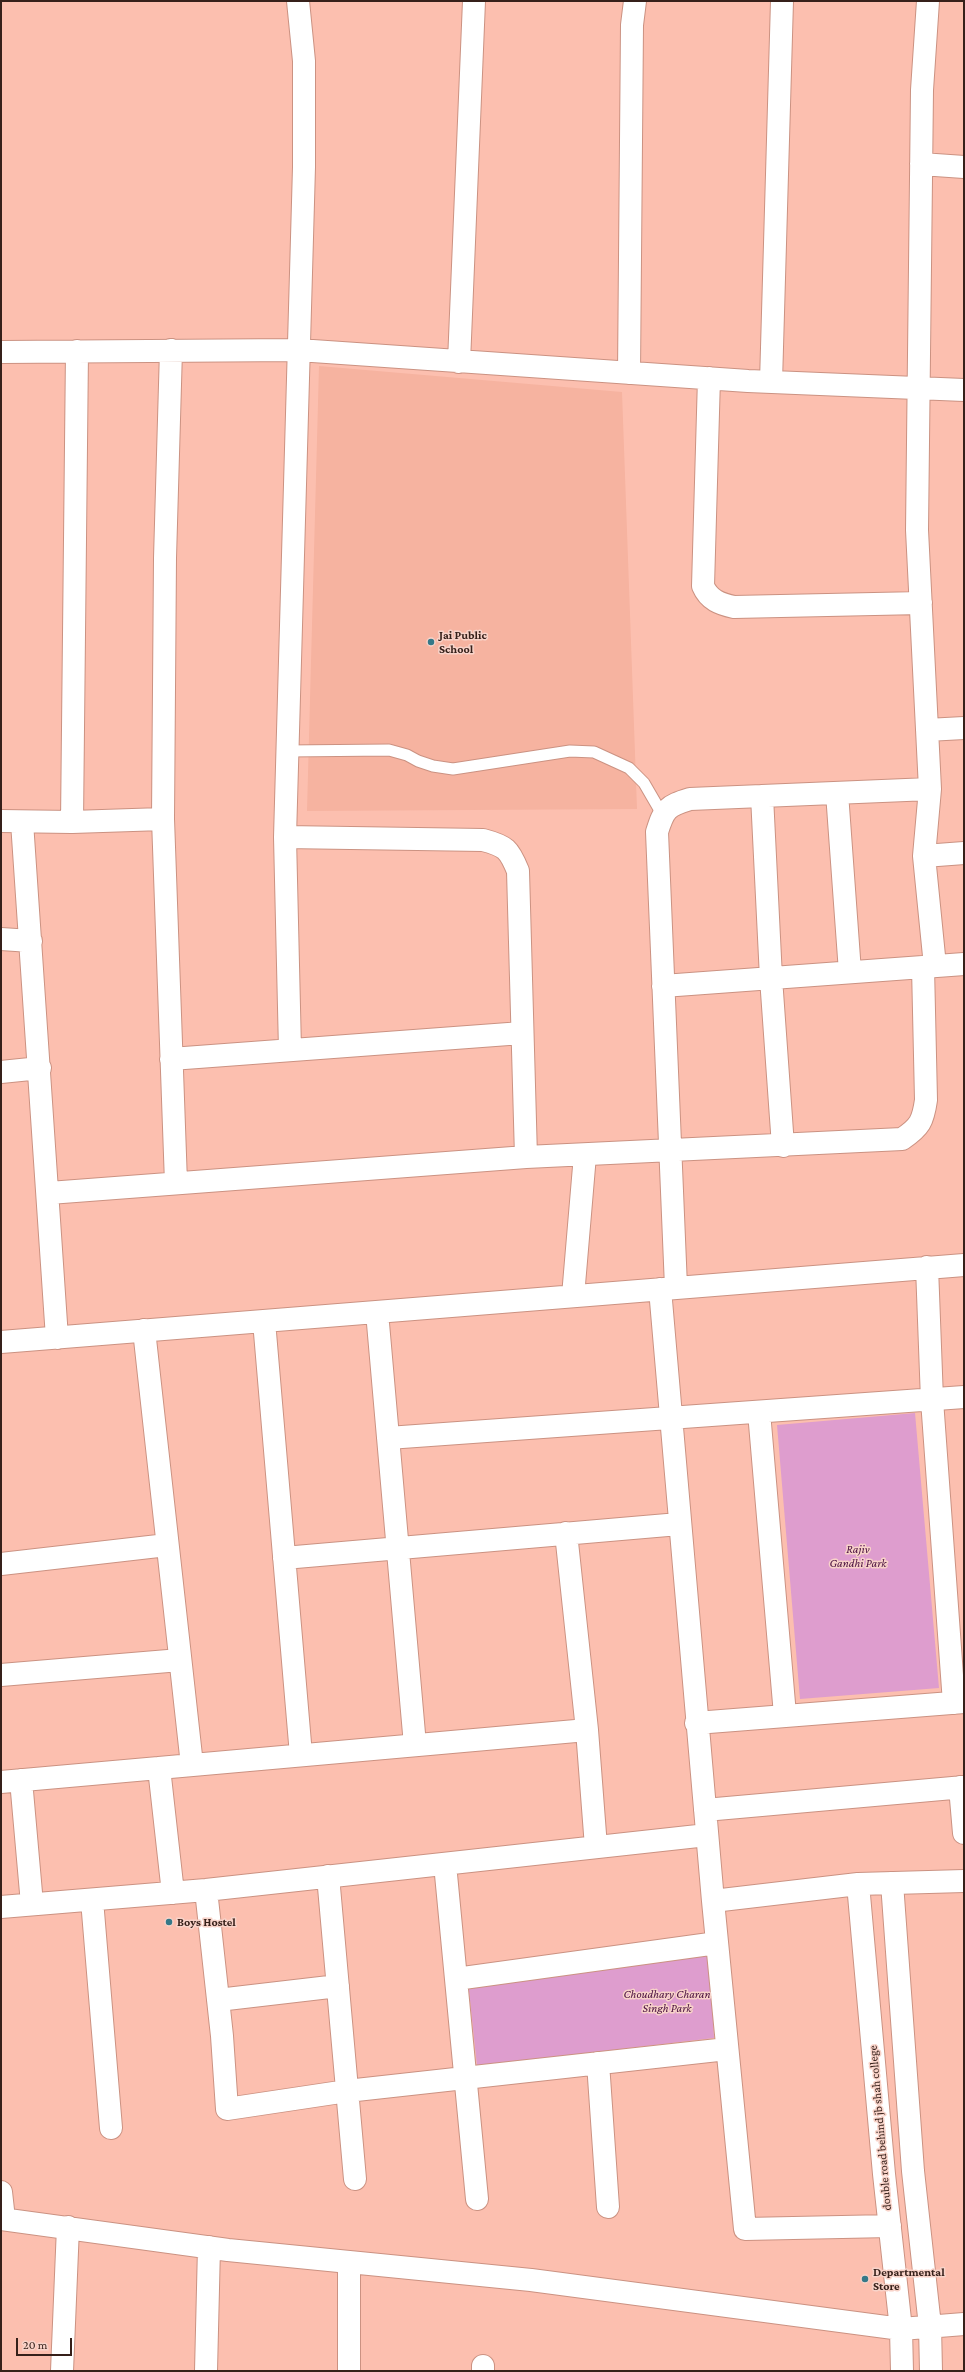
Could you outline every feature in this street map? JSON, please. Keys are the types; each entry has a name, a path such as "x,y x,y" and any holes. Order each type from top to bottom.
{"street":[{"path":"290,1050 285,837 304,167 304,69 298,1"},
{"path":"460,362 474,1"},
{"path":"629,373 632,25 635,1"},
{"path":"771,382 782,1"},
{"path":"49,1193 526,1158 670,1152 902,1139 916,1130 924,1116 926,1100 929,967 924,856 930,789 917,530 922,90 928,1"},
{"path":"921,164 964,168"},
{"path":"171,350 165,558 163,819 176,1183"},
{"path":"1,352 298,350 771,382 964,390"},
{"path":"72,822 77,351"},
{"path":"709,378 704,586 707,594 720,604 734,607 921,603"},
{"path":"927,730 964,728"},
{"path":"890,2226 744,2229 669,1419 668,1288 670,1152 657,832 662,814 672,804 690,799 930,789"},
{"path":"837,793 850,972"},
{"path":"762,796 771,978 784,1146"},
{"path":"57,1338 49,1193 31,941 12,822 163,819"},
{"path":"285,837 483,840 510,851 518,871 526,1158"},
{"path":"924,856 964,853"},
{"path":"1,939 31,941"},
{"path":"663,986 964,964"},
{"path":"171,1059 522,1033"},
{"path":"1,1072 40,1068"},
{"path":"573,1296 585,1155"},
{"path":"1,1342 964,1265"},
{"path":"696,1723 785,1715 959,1703 932,1400 928,1267"},
{"path":"377,1312 415,1745"},
{"path":"264,1321 301,1755"},
{"path":"144,1330 192,1765"},
{"path":"388,1438 964,1397"},
{"path":"759,1412 785,1715"},
{"path":"284,1558 397,1547 679,1524"},
{"path":"566,1533 587,1730 596,1847"},
{"path":"1,1564 167,1546"},
{"path":"1,1675 180,1660"},
{"path":"32,1904 11,1781 587,1730"},
{"path":"159,1768 173,1893"},
{"path":"705,1810 962,1787 964,1833"},
{"path":"1,1907 206,1890 707,1835"},
{"path":"445,1864 477,2199"},
{"path":"328,1876 355,2178"},
{"path":"713,1901 858,1884 964,1881"},
{"path":"892,1883 913,2171 930,2326 932,2371"},
{"name":"double road behind jb shah college","path":"858,1884 900,2329 902,2371"},
{"path":"206,1890 218,2000 227,2109 347,2091 727,2049"},
{"path":"92,1900 111,2128"},
{"path":"456,1978 717,1943"},
{"path":"218,2000 338,1986"},
{"path":"598,2063 608,2207"},
{"path":"1,2192 2,2219 208,2247 531,2280 900,2329 964,2324"},
{"path":"62,2371 68,2227"},
{"path":"122,2235 263,2253"},
{"path":"206,2371 208,2247"},
{"path":"349,2262 349,2371"}],"lane":[{"path":"287,751 389,750 407,755 418,762 452,769 570,751 594,752 629,768 644,783 662,814"}],"shaded area":[{"path":"319,366 622,392 637,809 307,811"}],"green space":[{"name":"Rajiv Gandhi Park","path":"915,1413 939,1688 800,1699 777,1425"},
{"name":"Choudhary Charan Singh Park","path":"710,1953 714,2038 477,2066 468,1982"}],"place":[{"name":"Jai Public School","path":"431,642"},
{"name":"Boys Hostel","path":"169,1922"},
{"name":"Departmental Store","path":"865,2279"}]}
